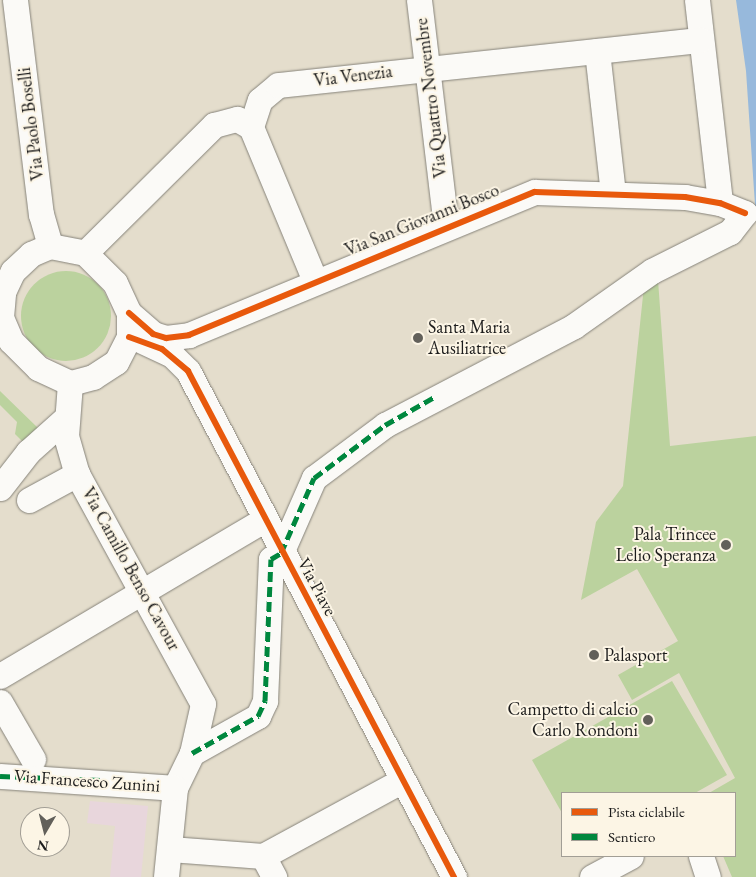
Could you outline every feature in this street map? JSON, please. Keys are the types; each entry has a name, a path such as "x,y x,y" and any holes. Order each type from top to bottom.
{"street":[{"name":"Via Paolo Boselli","path":"15,0 41,214 50,246"},
{"name":"Via Quattro Novembre","path":"419,0 446,226"},
{"path":"697,0 720,203"},
{"name":"Via Venezia","path":"251,127 260,100 278,85 428,67 701,40"},
{"path":"596,50 613,193"},
{"path":"85,253 214,125 237,119 251,127 315,281"},
{"name":"Via San Giovanni Bosco","path":"130,312 153,334 166,338 189,335 446,226 535,192 613,193 720,203 750,212"},
{"path":"192,753 258,716 265,701 271,559 282,553 314,478 385,425 436,396 574,326 633,285 730,232 750,212"},
{"path":"50,246 85,253 115,283 130,312 129,337 116,362 105,371 70,383 38,368 11,341 0,316 3,292 13,271 31,254 50,246"},
{"name":"Via Piave","path":"188,371 189,335"},
{"name":"Via Piave","path":"129,337 162,349 188,371 454,877"},
{"name":"Via Camillo Benso Cavour","path":"70,383 66,418 77,474 203,704 192,753 175,788"},
{"path":"0,488 28,452 66,418"},
{"path":"29,500 77,474"},
{"path":"0,676 142,590 265,519"},
{"path":"0,702 33,759"},
{"name":"Via Francesco Zunini","path":"0,776 101,780 175,788"},
{"path":"170,849 269,866 403,780"},
{"path":"166,877 175,788"},
{"path":"592,877 629,857"},
{"path":"701,857 708,877"}],"shaded area":[{"path":"90,801 148,806 141,877 110,877 115,826 87,823"}],"green space":[{"path":"66,271 83,275 98,284 107,299 111,316 107,333 98,348 83,357 66,361 49,357 34,348 25,333 21,316 25,299 34,284 49,275"},
{"path":"658,280 670,446 756,436 756,877 732,877 723,857 736,857 736,792 711,792 735,778 679,673 632,700 618,675 678,641 637,569 581,600 596,522 623,486 644,286"},
{"path":"0,391 38,428 23,442 15,434 17,422 0,405"},
{"name":"Campetto di calcio Carlo Rondoni","path":"672,681 727,775 697,792 561,792 561,811 532,760"}],"water":[{"path":"736,0 756,0 756,220 746,71"}],"marked path":[{"path":"192,753 258,716 265,701 271,559 281,553 314,478 385,425 436,396"},
{"path":"0,776 101,780"}],"cycle path":[{"path":"129,313 153,334 166,338 189,335 535,192 685,197 720,203 745,213"},
{"path":"129,337 162,349 188,371 454,877"}],"place":[{"name":"Santa Maria Ausiliatrice","path":"418,338"},
{"name":"Pala Trincee Lelio Speranza","path":"726,545"},
{"name":"Palasport","path":"594,655"},
{"name":"Campetto di calcio Carlo Rondoni","path":"648,720"}]}
